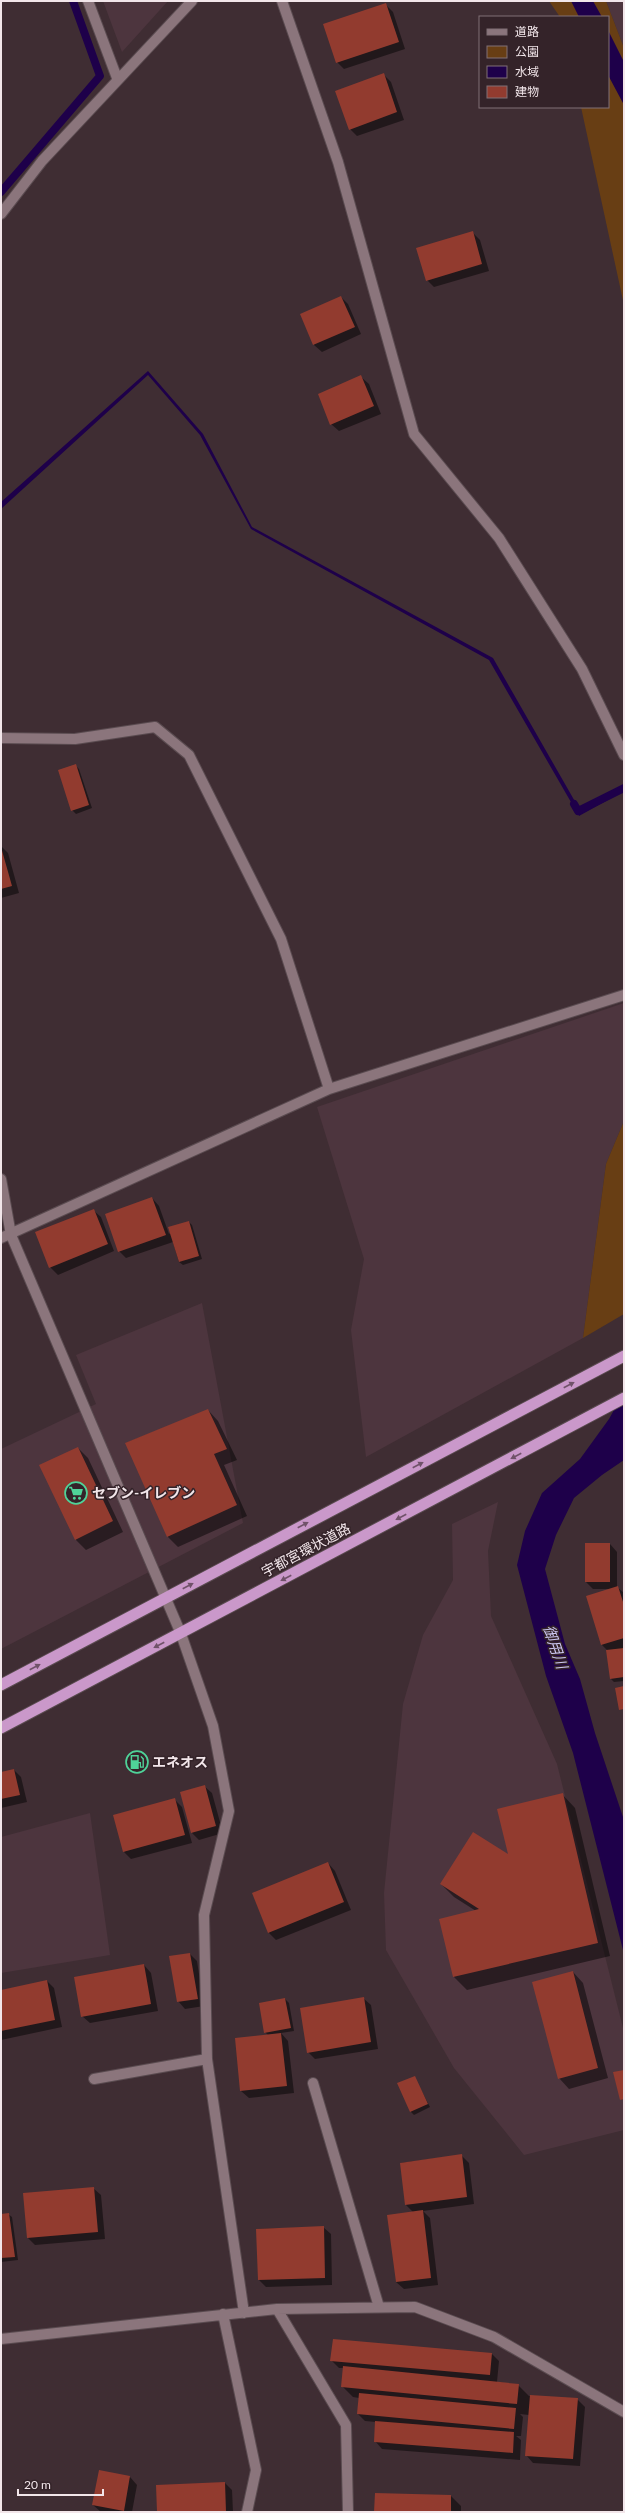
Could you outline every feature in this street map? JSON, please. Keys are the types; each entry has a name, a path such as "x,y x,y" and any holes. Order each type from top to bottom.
{"highway":[{"name":"宇都宮環状道路","path":"1,1685 624,1356"},
{"name":"宇都宮環状道路","path":"1,1728 624,1398"}],"street":[{"path":"88,1 118,78"},
{"path":"2,209 42,161 118,78 192,1"},
{"path":"282,1 338,162 414,434 500,538 582,669 624,755"},
{"path":"1,738 75,739 155,727 189,755 281,938 329,1089"},
{"path":"1,1238 11,1235 329,1089 624,995"},
{"path":"1,1179 11,1235 181,1634 213,1726 229,1811 204,1915 207,2059 244,2313"},
{"path":"94,2078 207,2059"},
{"path":"313,2083 379,2307"},
{"path":"1,2339 223,2314 277,2310 415,2307 494,2337 624,2412"},
{"path":"277,2310 346,2424 348,2512"},
{"path":"223,2314 256,2470 247,2512"}],"shaded area":[{"path":"103,1 168,1 122,52"},
{"path":"606,1 624,1 624,48"},
{"path":"624,1003 624,1121 606,1164 583,1338 366,1457 351,1330 364,1259 317,1107"},
{"path":"202,1303 243,1523 1,1649 1,1449 96,1404 76,1355"},
{"path":"498,1502 488,1551 491,1616 557,1764 624,2032 624,2130 524,2155 454,2068 386,1950 384,1893 403,1704 423,1635 453,1580 452,1524"},
{"path":"90,1813 110,1955 1,1973 1,1837"}],"green space":[{"path":"549,1 606,1 624,48 624,305 581,108 609,108 609,16 559,16"},
{"path":"624,1121 624,1314 583,1338 606,1164"}],"water":[{"path":"571,1 593,1 601,16 578,16"},
{"path":"609,32 624,62 624,105 609,77"},
{"path":"148,371 203,434 252,527 493,658 581,812 624,787 624,791 579,816 489,660 251,529 200,435 148,375 1,509 1,502"},
{"name":"御用川","path":"624,1392 624,1460 602,1475 574,1498 556,1535 545,1569 565,1644 580,1679 595,1733 624,1820 624,1954 573,1753 546,1676 517,1565 525,1531 542,1493 580,1459 609,1419"}],"building":[{"path":"386,3 399,42 336,63 323,24"},
{"path":"384,73 397,112 349,130 335,91"},
{"path":"473,231 482,264 426,281 416,248"},
{"path":"341,296 355,327 313,345 300,314"},
{"path":"361,375 374,406 330,425 318,394"},
{"path":"76,764 89,805 71,811 58,770"},
{"path":"1,847 12,886 1,889"},
{"path":"152,1197 166,1235 118,1252 105,1214"},
{"path":"94,1209 108,1244 49,1268 35,1232"},
{"path":"189,1221 199,1256 179,1262 168,1227"},
{"path":"208,1409 227,1449 214,1454 237,1505 167,1537 125,1443"},
{"name":"セブン-イレブン","path":"78,1447 113,1521 75,1540 39,1465"},
{"path":"585,1543 610,1543 610,1582 585,1582"},
{"path":"618,1586 624,1605 624,1638 601,1645 586,1596"},
{"path":"624,1648 624,1677 610,1679 606,1650"},
{"path":"624,1686 624,1709 619,1710 615,1688"},
{"path":"14,1769 20,1795 1,1799 1,1772"},
{"path":"205,1785 216,1826 191,1833 180,1792"},
{"path":"563,1793 598,1943 453,1977 439,1919 479,1909 440,1884 473,1832 508,1854 497,1809"},
{"path":"175,1798 185,1835 123,1852 113,1815"},
{"path":"328,1862 344,1902 268,1933 252,1893"},
{"path":"190,1953 198,1999 177,2002 169,1956"},
{"path":"144,1964 151,2004 81,2017 74,1977"},
{"path":"573,1971 598,2068 558,2079 532,1982"},
{"path":"47,1980 55,2020 1,2031 1,1990"},
{"path":"364,1997 371,2042 307,2053 300,2008"},
{"path":"285,1998 291,2028 264,2033 259,2003"},
{"path":"281,2033 287,2086 240,2091 235,2038"},
{"path":"624,2070 624,2099 620,2100 613,2072"},
{"path":"415,2076 428,2104 410,2112 397,2083"},
{"path":"462,2154 467,2197 405,2205 400,2163"},
{"path":"94,2187 98,2232 27,2238 23,2193"},
{"path":"423,2210 431,2278 396,2282 387,2215"},
{"path":"9,2213 15,2257 1,2258 1,2214"},
{"path":"324,2226 325,2278 258,2280 256,2229"},
{"path":"333,2339 492,2353 490,2375 330,2361"},
{"path":"343,2366 519,2384 517,2404 341,2387"},
{"path":"359,2393 516,2408 514,2429 357,2414"},
{"path":"530,2395 578,2398 573,2459 525,2456"},
{"path":"375,2421 514,2432 513,2453 374,2442"},
{"path":"99,2470 130,2476 124,2511 92,2505"},
{"path":"225,2482 226,2512 157,2512 156,2485"},
{"path":"375,2493 451,2495 451,2512 374,2512"}],"waterway":[{"path":"1,192 100,76 73,1"},
{"path":"574,804 578,811 624,788"}],"place":[{"name":"セブン-イレブン","path":"76,1493"},
{"name":"エネオス","path":"137,1762"}]}
